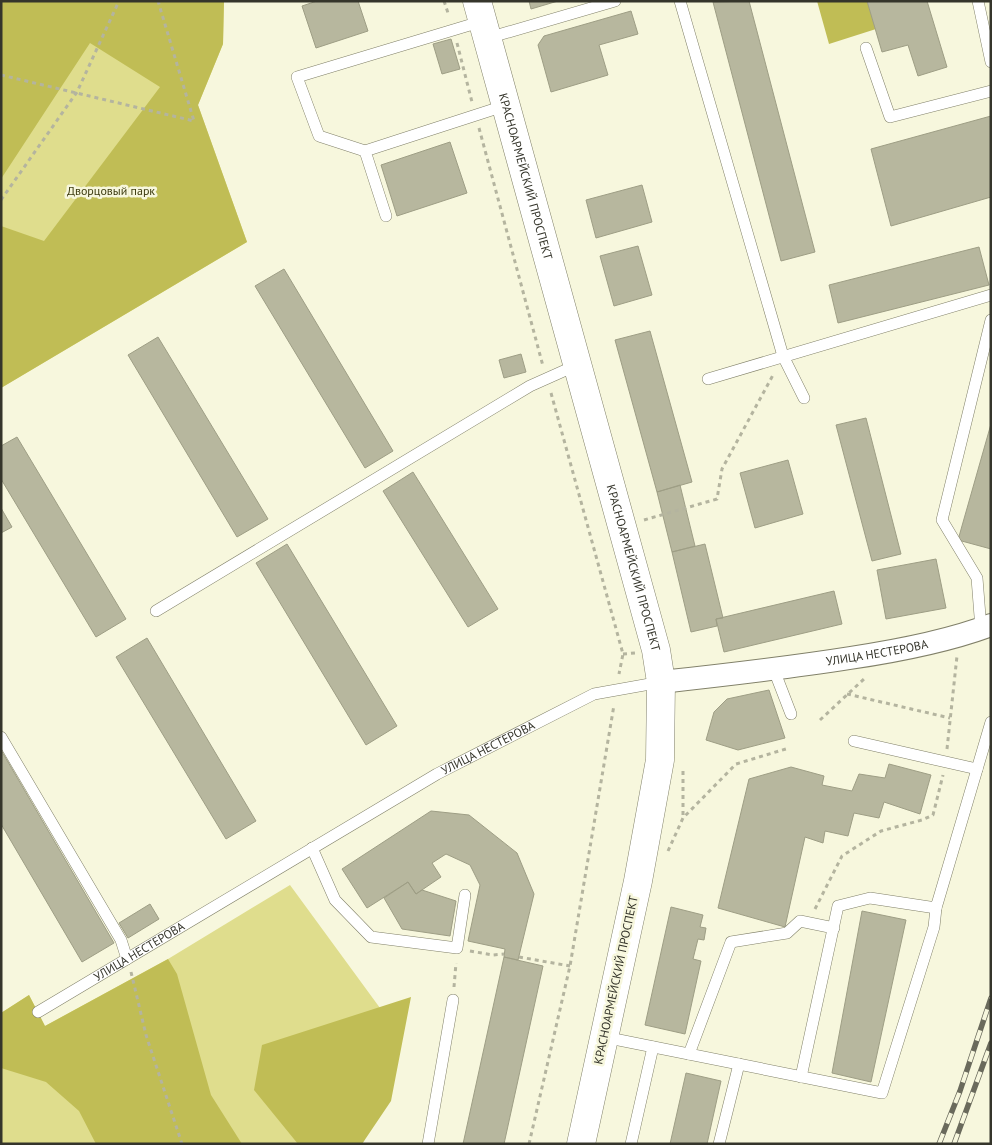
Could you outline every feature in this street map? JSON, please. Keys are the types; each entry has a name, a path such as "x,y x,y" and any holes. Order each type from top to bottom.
{"main road":[{"name":"КРАСНОАРМЕЙСКИЙ ПРОСПЕКТ","path":"483,20 656,650 661,682 660,760 638,882 581,1144"}],"street":[{"name":"УЛИЦА НЕСТЕРОВА","path":"661,682 774,670 892,651 986,627"}],"lane":[{"path":"507,105 365,151 319,136 297,77 483,20 615,1"},
{"path":"680,1 783,356 804,398"},
{"path":"978,1 991,62"},
{"path":"866,48 890,116 991,91"},
{"path":"365,151 386,216"},
{"path":"708,379 991,295"},
{"path":"986,627 976,578 942,520 991,320"},
{"path":"156,611 530,386 577,365"},
{"path":"774,670 791,714"},
{"name":"УЛИЦА НЕСТЕРОВА","path":"38,1012 437,774 594,694 661,682"},
{"path":"604,1037 882,1094 934,927 936,908 991,722"},
{"path":"1,737 121,940 128,959"},
{"path":"854,741 977,769"},
{"path":"312,848 335,900 371,937 457,948 465,895"},
{"path":"801,1077 838,906 870,898 936,908"},
{"path":"689,1054 731,942 787,934 800,921 834,928"},
{"path":"428,1144 454,1000"},
{"path":"631,1144 653,1047"},
{"path":"719,1144 739,1064"}],"path":[{"path":"1,200 77,92 119,1"},
{"path":"1,75 194,121 158,1"},
{"path":"444,1 623,654 570,966 529,1144"},
{"path":"640,521 717,500 722,468 783,356"},
{"path":"808,923 842,856 881,831 922,820 933,814 946,762 959,635"},
{"path":"623,654 637,652"},
{"path":"820,720 867,676"},
{"path":"847,694 950,718"},
{"path":"667,854 683,818 736,764 790,748"},
{"path":"454,1000 457,948 492,955 504,954"},
{"path":"519,957 570,966"},
{"path":"128,959 146,1035 182,1144"}],"green space":[{"name":"Дворцовый парк","path":"1,1 224,1 223,44 198,105 247,242 1,388"},
{"name":"Дворцовый парк","path":"1,1 224,1 223,44 198,105 247,242 1,388 1,226 44,241 160,87 90,43 1,179"},
{"path":"817,1 867,1 876,29 829,44"},
{"path":"290,885 380,1008 365,1139 362,1144 1,1144 1,1013 29,995 45,1026 168,959"},
{"path":"168,959 177,974 211,1095 242,1144 96,1144 79,1111 46,1082 1,1068 1,1013 29,995 45,1026"},
{"path":"411,997 391,1101 362,1144 298,1144 254,1090 262,1045"}],"building":[{"path":"317,1 358,1 368,31 316,48 302,6"},
{"path":"529,1 558,1 531,9"},
{"path":"749,1 815,252 781,261 713,2"},
{"path":"867,1 927,1 947,67 918,76 908,45 882,52"},
{"path":"631,11 638,34 599,45 608,75 551,92 538,45 544,36"},
{"path":"451,39 460,69 442,74 433,44"},
{"path":"991,116 991,197 891,226 871,149"},
{"path":"450,142 467,193 397,216 381,165"},
{"path":"642,185 652,222 596,238 586,200"},
{"path":"638,246 652,295 614,306 600,256"},
{"path":"979,247 989,285 838,323 829,285"},
{"path":"284,269 393,451 365,468 255,286"},
{"path":"650,331 692,482 657,492 615,340"},
{"path":"158,337 268,519 237,537 128,355"},
{"path":"521,354 526,372 504,378 499,360"},
{"path":"866,418 901,554 872,561 836,425"},
{"path":"991,424 991,549 958,540"},
{"path":"17,437 126,619 96,637 1,479 1,446"},
{"path":"788,460 803,514 755,528 740,473"},
{"path":"413,472 498,609 468,627 383,491"},
{"path":"680,485 695,546 672,552 657,492"},
{"path":"1,508 12,527 1,533"},
{"path":"287,544 397,726 366,745 256,563"},
{"path":"705,544 723,618 716,619 717,626 691,632 672,552"},
{"path":"936,559 946,608 886,619 877,570"},
{"path":"834,591 842,624 724,652 716,619"},
{"path":"147,638 256,821 226,839 116,657"},
{"path":"769,690 785,738 738,750 706,740 714,712 727,699"},
{"path":"1,750 114,943 82,962 1,824"},
{"path":"889,764 931,775 920,814 884,802 879,818 854,813 848,836 825,831 823,843 805,837 785,927 718,908 749,779 791,767 824,776 822,785 852,791 859,774 885,778"},
{"path":"431,811 469,815 517,853 534,894 518,960 504,957 505,949 468,941 480,885 470,865 446,854 432,863 441,877 416,894 408,882 367,908 342,869"},
{"path":"408,882 416,894 422,890 456,901 450,936 402,929 384,898"},
{"path":"150,904 159,919 128,938 119,923"},
{"path":"671,907 703,915 700,927 706,928 704,940 698,939 693,959 701,961 685,1034 645,1025"},
{"path":"862,911 906,920 871,1082 832,1073"},
{"path":"504,957 543,966 504,1144 463,1144"},
{"path":"686,1073 721,1081 707,1144 670,1144"}],"railway":[{"path":"939,1144 960,1091 991,998"},
{"path":"954,1144 991,1043"}]}
